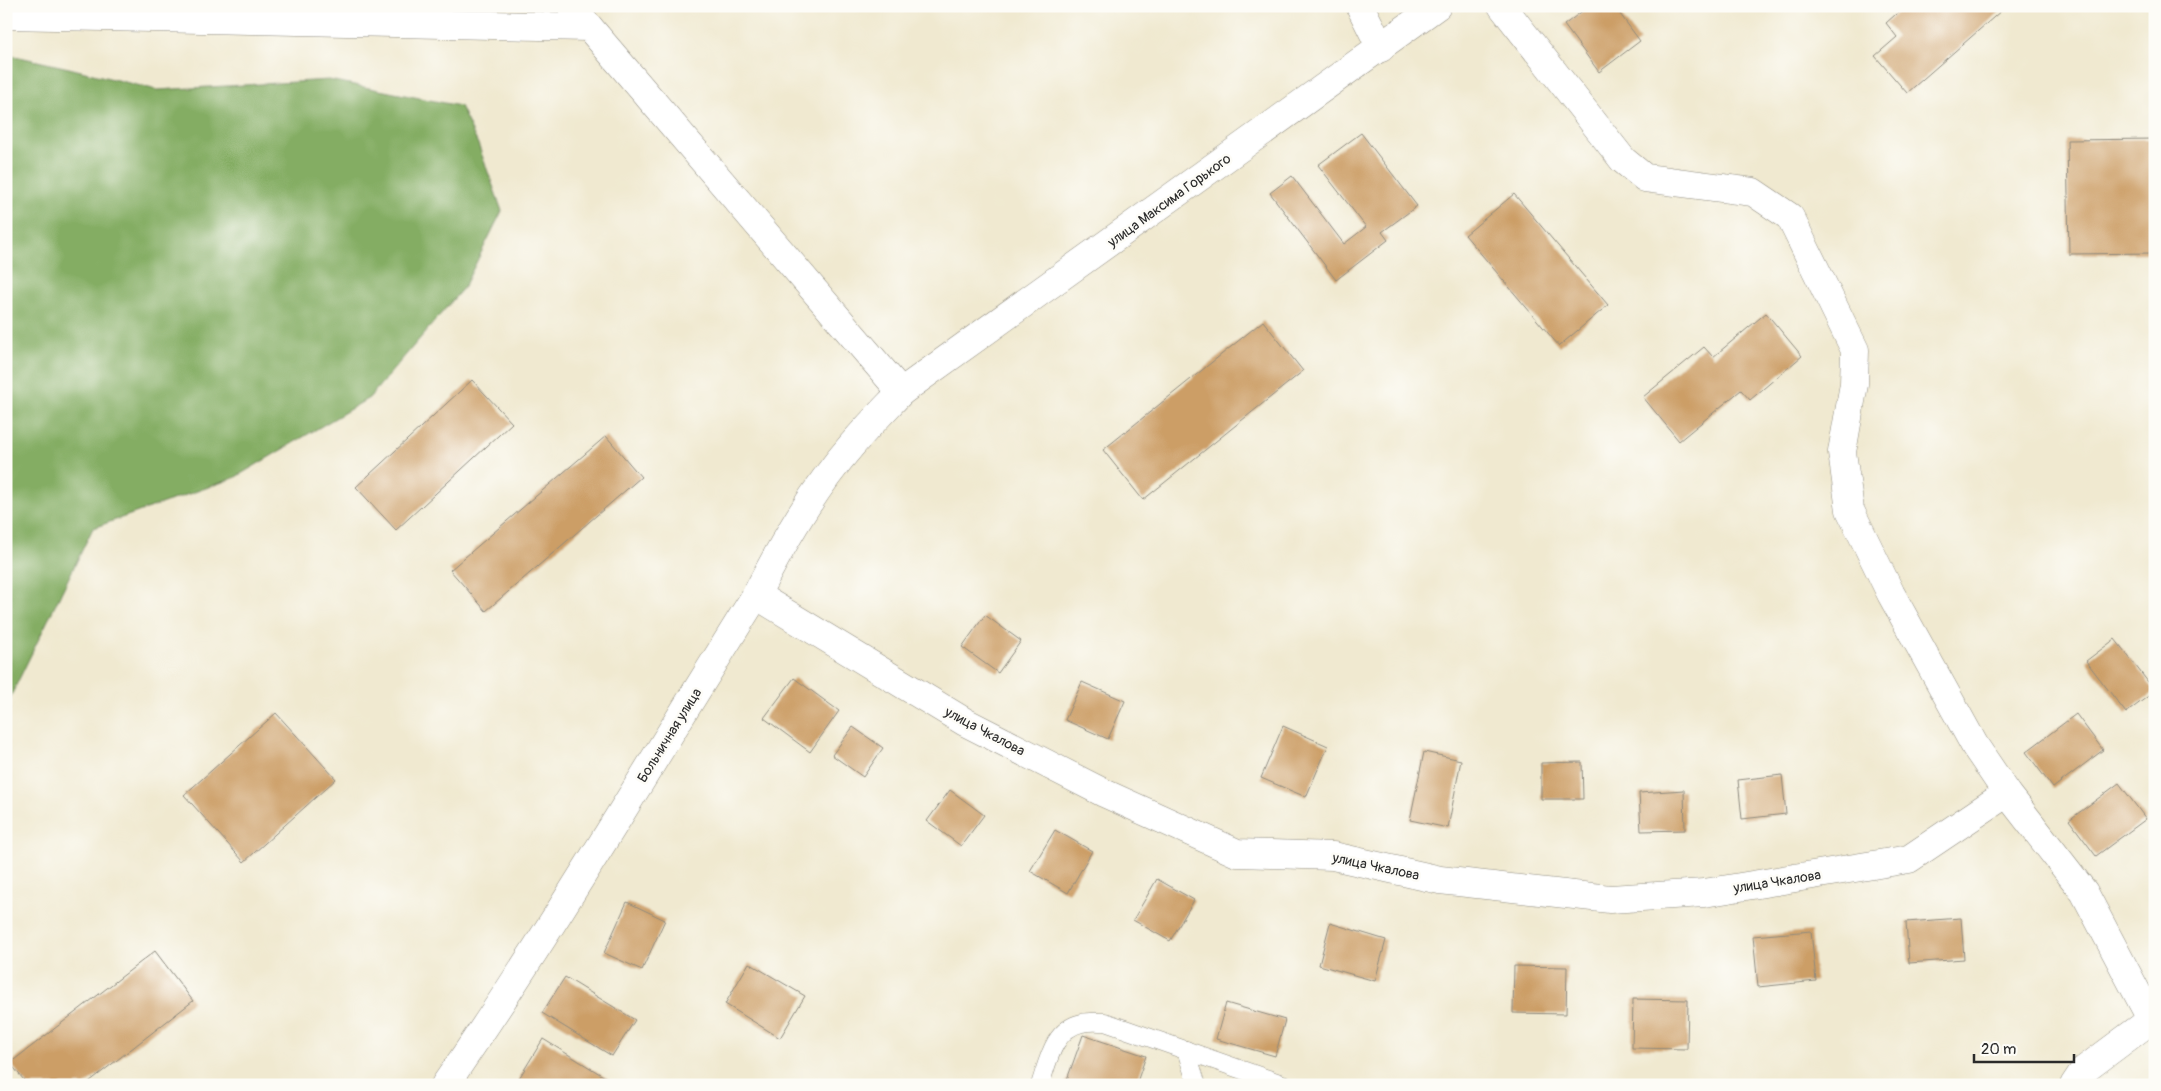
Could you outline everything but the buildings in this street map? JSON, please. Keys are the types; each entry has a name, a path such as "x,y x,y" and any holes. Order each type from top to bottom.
{"street":[{"path":"1360,6 1381,48"},
{"name":"улица Максима Горького","path":"901,392 1437,6"},
{"path":"1502,6 1623,160 1645,178 1753,192 1790,217 1855,350 1854,384 1842,452 1850,510 1891,594 1975,746 2007,793 2084,892 2153,1018 2079,1077 2052,1085"},
{"path":"6,15 580,16 901,392"},
{"name":"Больничная улица","path":"445,1085 546,933 756,595 786,539 814,494 850,447 901,392"},
{"name":"улица Чкалова","path":"756,595 965,722 1104,793 1237,853 1333,856 1440,880 1610,898 1704,893 1909,859 2007,793"}],"lane":[{"path":"1040,1085 1056,1041 1066,1030 1081,1023 1105,1022 1277,1083"},
{"path":"1186,1050 1197,1085"}],"green space":[{"path":"6,54 157,90 329,80 460,106 478,144 502,211 464,287 369,398 234,478 93,528 6,706"}]}
